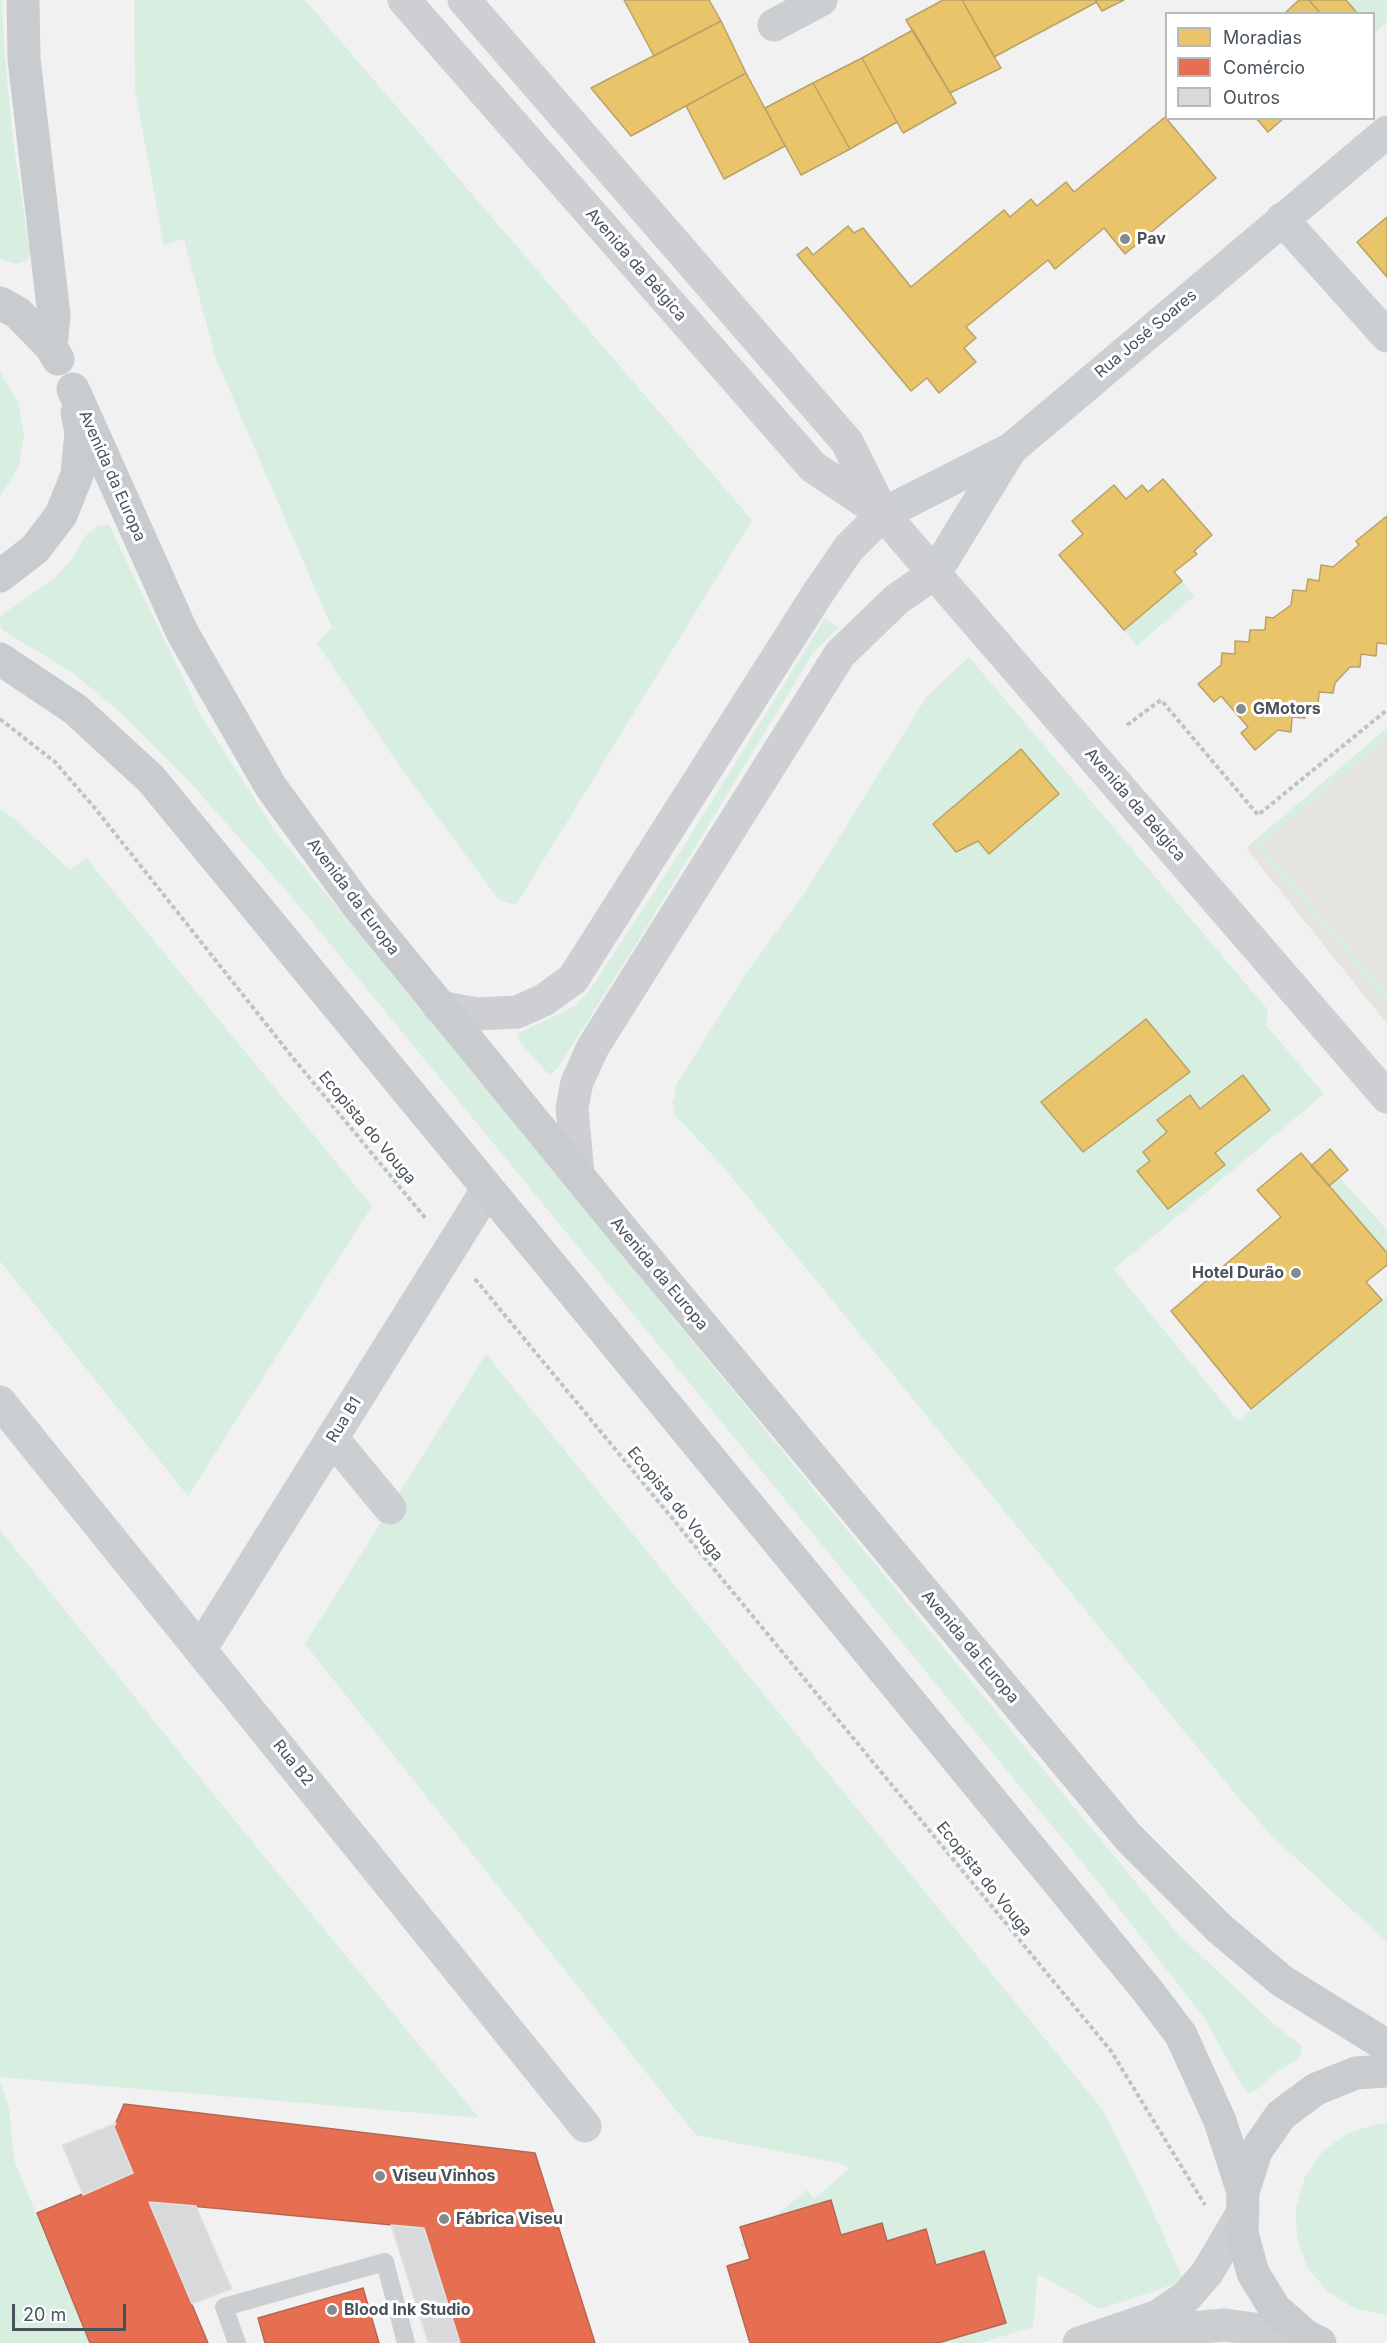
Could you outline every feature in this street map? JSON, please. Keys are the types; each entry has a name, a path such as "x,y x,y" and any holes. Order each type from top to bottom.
{"main road":[{"path":"23,0 24,59 54,315 51,347"},
{"name":"Avenida da Bélgica","path":"404,0 813,467 883,513"},
{"name":"Avenida da Bélgica","path":"464,0 847,442 883,513 1387,1096"},
{"path":"0,303 18,313 51,347 73,389 81,432 77,475 62,515 35,549 0,576"},
{"name":"Avenida da Europa","path":"73,389 182,632 271,787 358,906 439,1007 1129,1838 1219,1928 1282,1981 1387,2046"},
{"path":"439,1007 477,1014 517,1012 544,1000 573,979 818,593 849,548 883,513"},
{"path":"578,1174 572,1108 577,1082 593,1047 840,654 897,599 935,573"},
{"path":"0,659 75,709 151,779 1147,1990 1181,2035 1220,2121 1243,2202"},
{"path":"1313,2340 1275,2309 1253,2273 1242,2233 1243,2202 1256,2151 1281,2115 1316,2088 1356,2073 1387,2071"}],"street":[{"path":"774,25 821,0"},
{"name":"Rua José Soares","path":"1011,449 1387,132"},
{"path":"1282,219 1387,336"},
{"path":"883,513 1011,449"},
{"path":"935,573 1011,449"},
{"name":"Rua B1","path":"200,1650 487,1190"},
{"name":"Rua B2","path":"0,1402 585,2126"},
{"path":"332,1438 390,1508"},
{"path":"1087,2341 1158,2316 1173,2307 1196,2287 1225,2241 1243,2202"},
{"path":"1087,2341 1208,2325 1256,2327 1313,2340"}],"lane":[{"path":"237,2343 224,2307 385,2262 406,2343"}],"path":[{"path":"1127,725 1161,700 1258,814 1387,710"},
{"name":"Ecopista do Vouga","path":"0,719 55,762 94,807 293,1058 1111,2051 1225,2241"}],"shaded area":[{"path":"1387,728 1387,1024 1246,848"}],"green space":[{"path":"0,0 2,0 13,140 30,253 27,261 16,264 0,259"},
{"path":"134,0 305,0 752,520 516,905 499,900 396,761 317,643 332,628 215,356 184,239 164,245 135,90"},
{"path":"1346,0 1387,0 1387,22 1375,32 1375,12 1357,12"},
{"path":"0,372 18,402 24,434 19,466 0,497"},
{"path":"109,525 200,714 277,834 1178,1934 1277,2027 1302,2046 1301,2054 1295,2061 1276,2072 1258,2089 1249,2093 1242,2086 1205,2019 1103,1888 290,895 186,778 121,713 73,673 1,629 0,618 3,614 55,578 74,556 85,536 98,526"},
{"path":"1182,581 1194,596 1137,646 1124,630"},
{"path":"825,618 838,628 813,653 638,941 557,1069 549,1075 519,1041 517,1034 575,1006 590,990 687,841"},
{"path":"969,657 1268,1010 1266,1025 1324,1094 1114,1269 1238,1421 1387,1296 1387,1942 1272,1836 1242,1802 721,1164 674,1114 675,1107 672,1103 676,1085 745,975 806,891 927,696"},
{"path":"1387,728 1387,738 1261,844 1387,994 1387,1002 1253,842"},
{"path":"0,809 16,820 70,870 86,858 372,1206 188,1496 0,1261"},
{"path":"1339,1177 1387,1230 1387,1253 1329,1186"},
{"path":"486,1354 1103,2110 1143,2190 1184,2281 1100,2309 1038,2274 1033,2327 980,2343 821,2343 741,2244 807,2190 814,2199 850,2168 839,2163 696,2135 305,1644"},
{"path":"0,1530 218,1800 479,2118 0,2077"},
{"path":"0,2081 9,2108 14,2160 89,2343 0,2343"},
{"path":"1378,2124 1387,2124 1387,2315 1354,2308 1327,2291 1307,2267 1297,2238 1296,2207 1305,2177 1323,2151 1348,2133"}],"building: Moradias":[{"path":"624,0 709,0 721,21 654,56"},
{"path":"943,0 962,0 1001,68 950,93 906,20"},
{"path":"962,0 1095,0 1097,2 994,57"},
{"path":"1095,0 1124,0 1102,11"},
{"path":"1299,0 1309,0 1319,12 1286,12"},
{"path":"1309,0 1346,0 1356,12 1319,12"},
{"path":"721,21 746,73 631,136 591,88"},
{"path":"913,30 956,103 903,133 862,58"},
{"path":"862,58 897,122 850,149 813,83"},
{"path":"746,73 785,146 724,179 686,106"},
{"path":"813,83 850,149 801,175 765,108"},
{"path":"1165,117 1165,120 1168,120 1216,178 1125,254 1104,228 1055,269 1048,260 966,327 976,338 964,348 976,362 939,393 927,378 911,391 797,255 807,247 813,255 848,226 854,233 863,228 911,287 1004,210 1010,217 1031,199 1037,206 1066,182 1074,192"},
{"path":"1258,120 1282,120 1268,132"},
{"path":"1387,217 1387,277 1357,242"},
{"path":"1163,479 1212,535 1194,551 1197,554 1174,572 1182,581 1124,630 1059,555 1083,534 1072,521 1114,485 1126,499 1142,485 1148,492"},
{"path":"1387,516 1387,644 1377,643 1376,656 1361,654 1360,667 1350,667 1335,683 1333,693 1319,692 1318,705 1306,705 1305,718 1292,717 1291,732 1278,730 1255,750 1241,733 1248,727 1221,696 1214,702 1198,684 1221,665 1222,653 1235,654 1235,641 1249,642 1250,630 1265,630 1266,617 1273,618 1291,605 1293,590 1306,591 1308,579 1319,581 1321,565 1333,567 1359,545 1356,541"},
{"path":"1021,749 1059,794 989,854 978,841 956,852 933,824"},
{"path":"1146,1019 1190,1072 1083,1152 1041,1102"},
{"path":"1243,1075 1270,1110 1215,1153 1225,1165 1168,1209 1137,1171 1150,1161 1143,1152 1167,1132 1157,1120 1190,1095 1200,1109"},
{"path":"1330,1149 1348,1170 1329,1186 1311,1166"},
{"name":"Hotel Durão","path":"1301,1153 1387,1253 1387,1265 1366,1282 1382,1300 1251,1409 1171,1311 1281,1217 1257,1190"}],"building: Comércio":[{"name":"Fábrica Viseu","path":"124,2104 535,2153 595,2343 460,2343 424,2228 149,2202 208,2343 90,2343 37,2213 133,2173 114,2127"},
{"path":"831,2200 841,2235 882,2223 887,2241 926,2229 936,2265 984,2251 1006,2323 938,2343 750,2343 727,2266 750,2259 740,2227"},
{"path":"363,2288 379,2343 265,2343 258,2318"}],"building: Outros":[{"path":"116,2123 114,2127 133,2173 83,2195 62,2145"},
{"path":"149,2202 196,2206 232,2289 192,2304"},
{"path":"391,2225 424,2228 460,2343 428,2343"}],"place":[{"name":"Pav","path":"1125,239"},
{"name":"GMotors","path":"1241,709"},
{"name":"Hotel Durão","path":"1296,1273"},
{"name":"Viseu Vinhos","path":"380,2176"},
{"name":"Fábrica Viseu","path":"444,2219"},
{"name":"Blood Ink Studio","path":"332,2310"}]}
